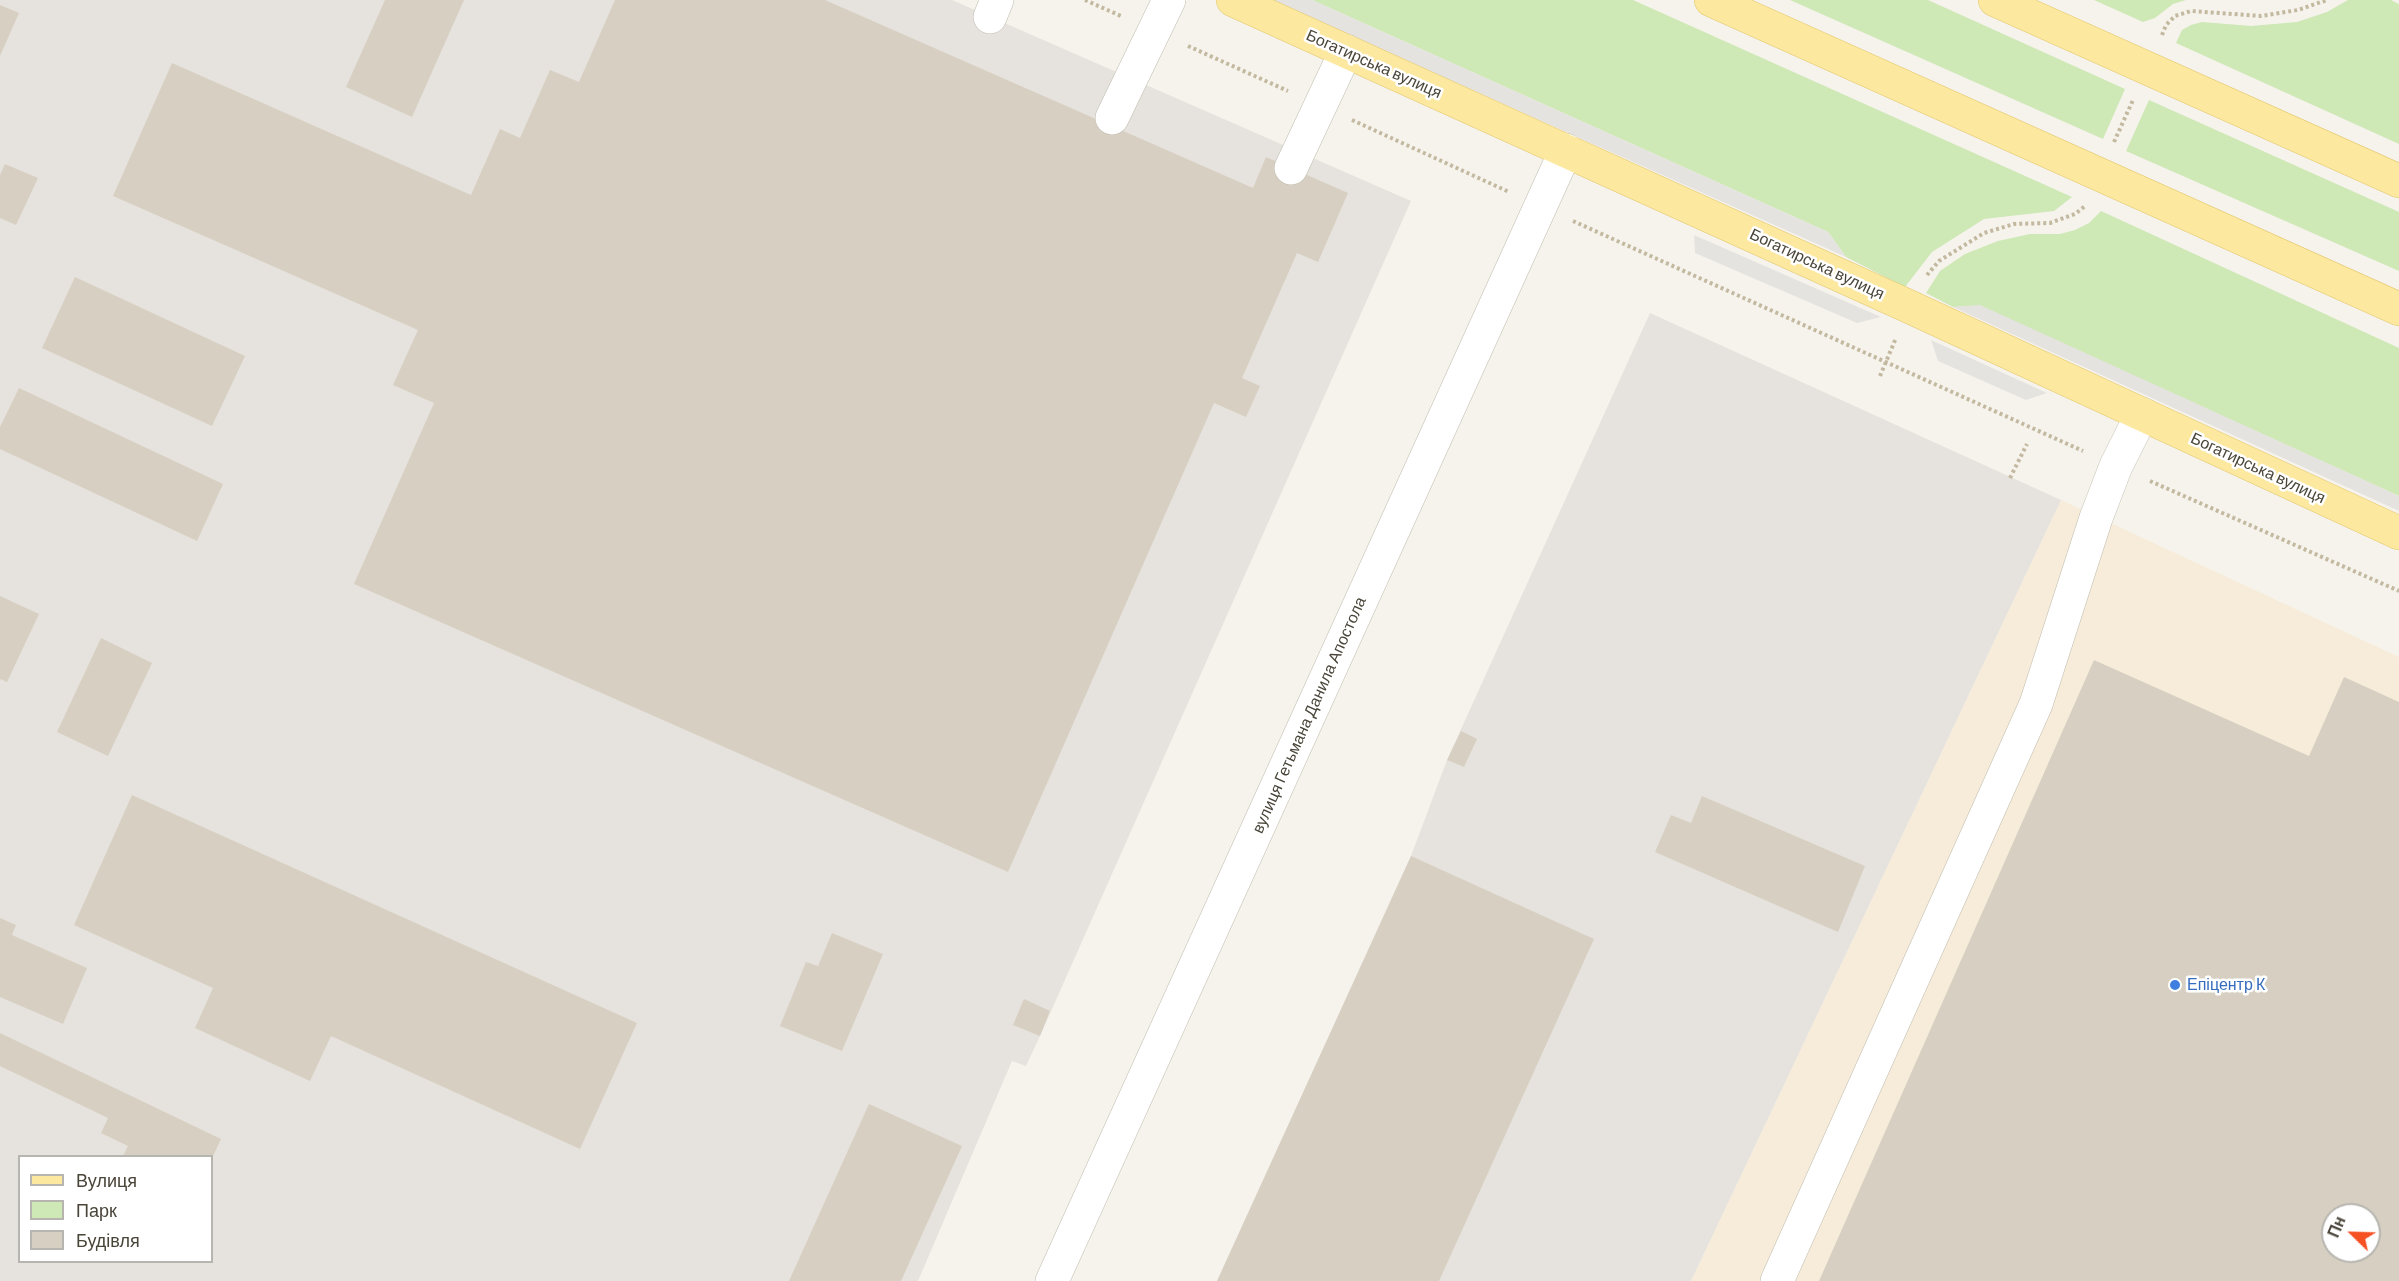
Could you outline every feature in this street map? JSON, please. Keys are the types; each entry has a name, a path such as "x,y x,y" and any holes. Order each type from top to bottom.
{"main road":[{"name":"Богатирська вулиця","path":"1233,0 1566,150 2399,533"},
{"path":"1711,0 2399,309"},
{"path":"1995,0 2399,181"}],"street":[{"path":"1112,118 1169,0"},
{"path":"1291,168 1346,51"},
{"name":"вулиця Гетьмана Данила Апостола","path":"1052,1281 1566,150"},
{"path":"1777,1281 2036,704 2116,466 2142,414"}],"path":[{"path":"1086,0 2116,466 2399,591"},
{"path":"2010,478 2027,444"}],"shaded area":[{"path":"0,0 952,0 1411,201 1040,1036 1026,1066 1012,1061 918,1281 0,1281"},
{"path":"1271,0 1312,0 1828,232 1846,257"},
{"path":"1694,235 1881,317 1857,323 1695,253"},
{"path":"1980,305 2399,496 2399,511 1953,307"},
{"path":"1650,313 2061,500 1691,1281 1217,1281 1411,856 1447,760"},
{"path":"1931,340 2047,393 2026,400 1938,361"},
{"name":"Епіцентр К","path":"2061,500 2399,657 2399,1281 1691,1281"}],"green space":[{"path":"1312,0 1633,0 2072,197 2054,211 1984,219 1932,252 1905,287 1846,257 1828,232"},
{"path":"1790,0 1928,0 2125,89 2103,139"},
{"path":"2094,0 2186,0 2173,4 2155,18 2143,22"},
{"path":"2348,0 2391,0 2399,4 2399,144 2176,43 2182,30 2202,22 2251,26 2297,22 2327,12"},
{"path":"2149,100 2399,212 2399,271 2126,151"},
{"path":"2101,211 2399,348 2399,496 1980,306 1953,307 1926,293 1940,271 1965,254 1998,241 2030,234 2060,234 2075,230 2089,223"}],"building":[{"path":"385,0 464,0 412,117 346,87"},
{"path":"615,0 825,0 1253,188 1266,157 1348,193 1318,262 1297,253 1242,378 1260,386 1246,417 1214,403 1008,872 354,584 434,403 393,385 418,330 113,196 172,63 471,195 500,129 520,138 550,70 579,82"},
{"path":"0,5 19,13 0,56"},
{"path":"5,164 38,178 16,225 0,218 0,175"},
{"path":"75,277 245,356 212,426 42,348"},
{"path":"19,388 223,484 197,541 0,449 0,427"},
{"path":"0,596 39,614 7,682 0,679"},
{"path":"101,638 152,663 108,756 57,732"},
{"name":"Епіцентр К","path":"2094,660 2309,756 2344,677 2399,702 2399,1281 1819,1281"},
{"path":"1461,731 1477,739 1464,767 1447,760"},
{"path":"132,795 637,1023 580,1149 331,1036 310,1081 195,1028 213,988 74,925"},
{"path":"1702,796 1865,866 1838,932 1655,852 1671,815 1691,823"},
{"path":"1411,856 1594,939 1439,1281 1217,1281"},
{"path":"0,918 16,925 12,935 87,968 63,1024 0,997"},
{"path":"832,933 883,954 842,1051 780,1026 806,962 818,966"},
{"path":"1024,999 1050,1011 1040,1036 1013,1025"},
{"path":"0,1033 221,1139 213,1156 124,1155 128,1146 101,1133 108,1118 0,1066"},
{"path":"869,1104 962,1146 901,1281 789,1281"}],"place":[{"name":"Епіцентр К","path":"2175,985"}]}
